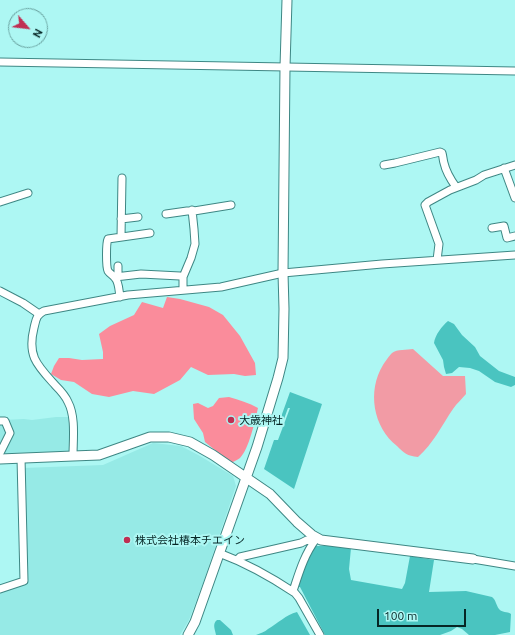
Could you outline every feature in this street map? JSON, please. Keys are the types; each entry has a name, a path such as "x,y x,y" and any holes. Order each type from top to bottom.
{"street":[{"path":"188,635 195,622 212,578 219,553 261,435 283,358 285,67 287,0"},
{"path":"0,62 515,71"},
{"path":"384,165 440,152 442,153 444,164 450,178 456,187"},
{"path":"437,260 439,244 425,205 456,187 476,180 484,175 515,165"},
{"path":"504,168 515,198"},
{"path":"121,237 122,178"},
{"path":"0,202 28,193"},
{"path":"166,214 231,205"},
{"path":"183,290 183,277 195,244 192,210"},
{"path":"121,219 138,217"},
{"path":"492,228 504,226 507,238 515,236"},
{"path":"150,233 108,239 106,260 107,270 116,276 141,274 183,277"},
{"path":"74,456 72,414 68,403 63,394 36,363 32,351 31,342 39,314 44,311 120,297 221,287 284,273 515,254"},
{"path":"118,266 116,279 120,297"},
{"path":"0,291 23,303 39,314"},
{"path":"0,421 5,422 10,433 0,452"},
{"path":"0,459 99,454 150,437 168,437 190,442 213,455 270,494 312,535 315,540"},
{"path":"0,589 24,581 21,458"},
{"path":"236,560 240,557 301,543 307,540 321,540 473,559 515,566"},
{"path":"293,591 305,557 315,540"},
{"path":"219,553 251,566 293,591 299,598 320,635"}],"shaded area":[{"path":"167,297 209,307 223,315 240,336 255,363 256,375 208,375 191,367 180,380 154,394 133,391 109,397 92,394 74,382 61,380 51,374 59,358 82,360 103,359 99,334 110,326 134,315 142,302 163,308"},
{"path":"448,321 454,324 462,335 475,347 480,356 499,371 515,377 515,385 511,387 495,382 479,371 470,368 459,367 452,373 446,374 443,360 434,343 439,331"},
{"path":"413,349 443,376 465,376 466,394 455,407 428,446 418,457 411,456 402,451 382,429 375,408 374,397 378,375 392,353"},
{"path":"290,392 322,404 294,489 264,469 274,440 278,440 290,408 288,408 284,419 281,417"},
{"path":"229,397 258,408 246,448 240,458 231,463 205,442 203,433 194,419 193,404 198,403 208,408 213,406 219,398"},
{"path":"72,417 70,453 0,455 0,419 32,420"},
{"path":"153,443 181,446 233,476 236,486 203,583 189,620 180,635 0,635 0,592 26,582 23,468 103,465"},
{"path":"313,547 351,548 349,569 351,580 402,589 405,583 410,556 434,560 429,592 466,591 492,597 500,610 511,614 510,632 495,635 469,635 457,627 440,635 325,635 300,587 297,587"},
{"path":"297,612 310,635 256,635 265,631 289,615"},
{"path":"217,620 220,620 231,630 233,635 216,635 214,625"}],"place":[{"name":"大歳神社","path":"231,420"},
{"name":"株式会社椿本チエイン","path":"127,540"}]}
